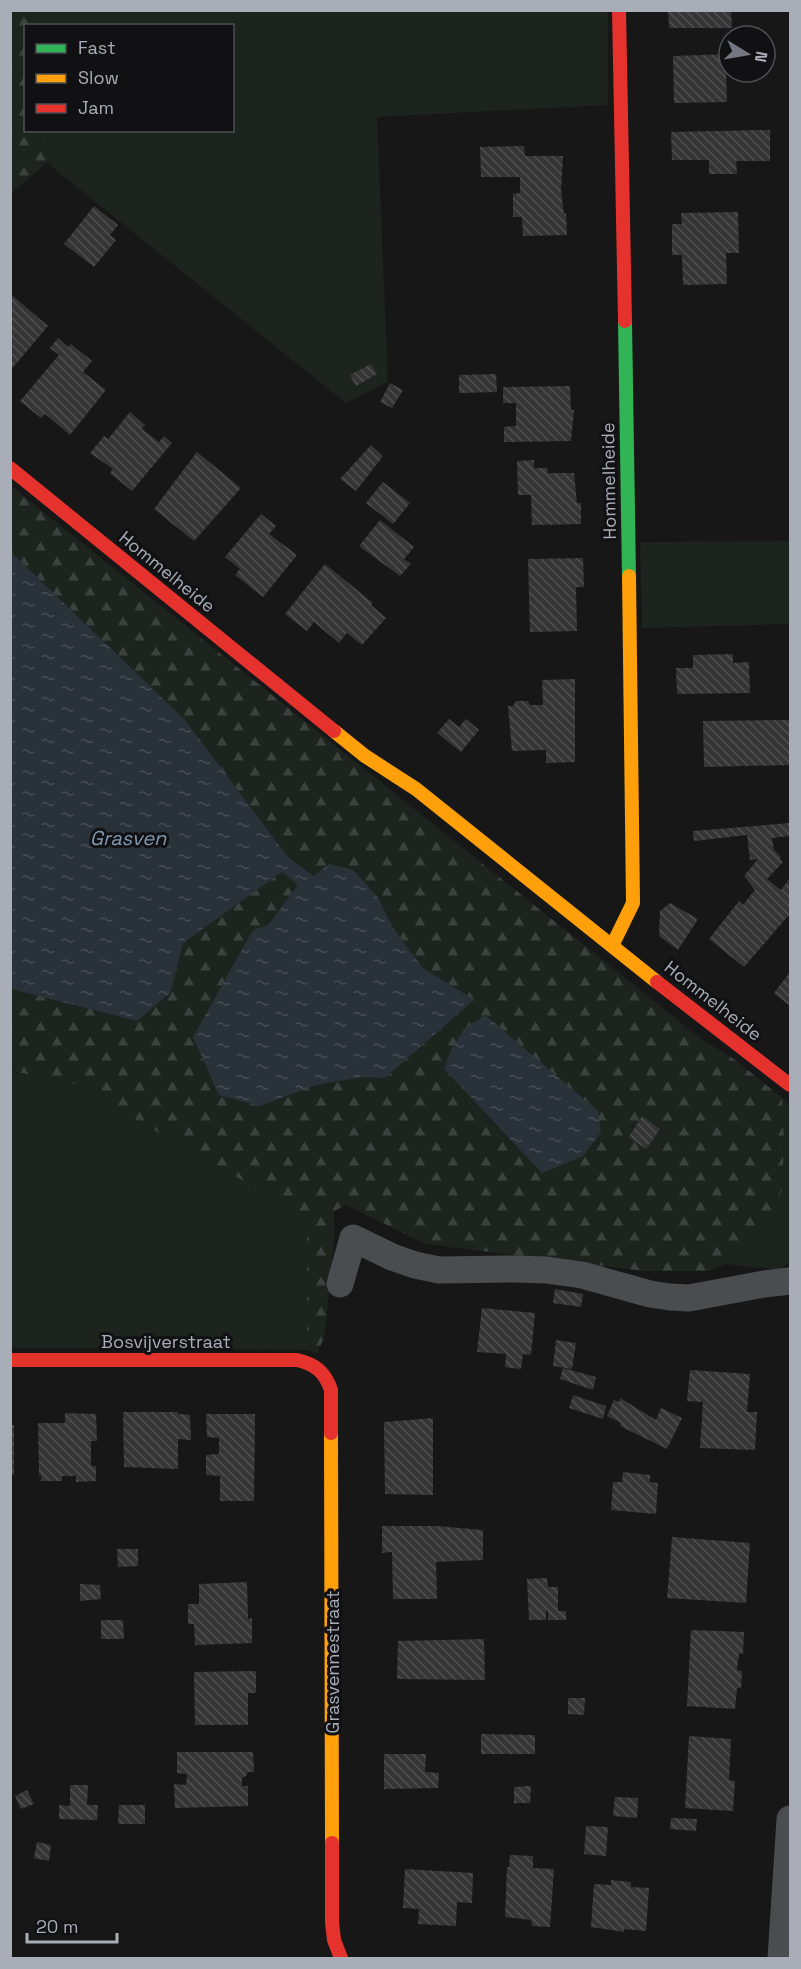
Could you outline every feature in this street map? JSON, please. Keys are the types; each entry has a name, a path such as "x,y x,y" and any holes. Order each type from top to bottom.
{"street":[{"name":"Hommelheide","path":"612,946 633,903 619,10"},
{"name":"Hommelheide","path":"10,468 364,756 416,789 589,929 790,1085"},
{"path":"340,1284 353,1238 392,1257 439,1270 546,1270 582,1275 650,1294 670,1297 712,1296 790,1281"},
{"name":"Bosvijverstraat","path":"10,1360 297,1360 310,1362 320,1367"},
{"name":"Grasvennestraat","path":"320,1367 327,1377 331,1390 332,1922 334,1941 341,1959"},
{"path":"782,1959 790,1819"}],"green space":[{"path":"11,10 51,11 51,24 24,24 24,132 48,132 47,163 11,193"},
{"path":"51,11 608,11 608,105 377,117 388,382 346,403 47,163 48,132 234,132 234,24 51,24"},
{"path":"10,485 700,1038 737,1061 782,1098 784,1139 782,1190 760,1232 726,1264 708,1271 643,1271 426,1244 346,1205 334,1211 334,1233 323,1341 317,1353 307,1350 307,1217 72,1083 11,1071 11,989 137,1021 170,992 183,943 282,872 298,885 268,925 260,1106 316,1085 362,1077 385,1078 474,1000 422,967 393,928 377,896 315,876 288,857 185,720 11,552","holes":["451,1050 542,1173 444,1069"]},
{"path":"790,541 790,624 642,628 640,542"},
{"path":"10,1071 72,1083 308,1217 307,1350 11,1348"},
{"path":"782,1098 790,1105 790,1261 780,1270 726,1264 760,1232 782,1190 784,1139"}],"water":[{"name":"Grasven","path":"11,552 185,720 288,857 314,876 329,864 353,870 377,896 393,928 422,967 474,1000 385,1078 362,1077 316,1085 260,1106 219,1095 193,1037 253,930 268,925 298,885 282,872 183,943 170,993 137,1021 11,989"},
{"path":"485,1015 598,1111 601,1132 583,1156 542,1173 444,1069 451,1050 464,1029"}],"building":[{"path":"668,10 731,10 732,24 717,24 717,28 669,28"},
{"path":"717,54 717,84 726,84 727,102 674,103 673,56"},
{"path":"770,130 770,161 736,161 737,174 709,174 709,160 672,160 671,132"},
{"path":"524,146 525,156 563,156 561,190 564,214 566,213 567,235 523,236 522,217 513,217 513,194 520,193 520,177 481,177 480,147"},
{"path":"94,206 118,225 110,235 116,240 94,267 64,244"},
{"path":"738,212 739,253 726,253 727,284 683,285 682,255 672,255 672,224 682,224 681,213"},
{"path":"13,296 48,326 10,371 10,299"},
{"path":"58,338 68,347 71,344 92,361 83,372 106,390 70,435 45,414 41,418 20,401 59,355 50,348"},
{"path":"371,364 377,374 356,386 350,375"},
{"path":"496,374 497,392 459,393 459,375"},
{"path":"390,383 403,390 392,408 380,402"},
{"path":"570,386 571,410 574,410 571,441 504,442 504,427 516,426 516,403 503,403 503,387"},
{"path":"130,412 145,425 142,429 159,442 164,436 172,443 132,491 110,473 113,469 90,453 104,436 108,439"},
{"path":"371,445 383,456 356,491 340,479"},
{"path":"197,452 241,488 194,541 154,509"},
{"path":"534,460 534,468 547,468 548,473 574,473 577,503 581,503 581,524 532,525 531,495 518,495 517,461"},
{"path":"383,482 410,503 393,524 366,503"},
{"path":"261,514 276,526 269,534 297,555 263,597 235,575 240,569 225,557"},
{"path":"380,520 414,547 404,559 411,564 400,576 359,546"},
{"path":"583,558 584,587 576,587 577,631 530,632 528,559"},
{"path":"325,564 373,603 371,605 386,618 362,645 347,633 339,643 314,622 307,631 285,614"},
{"path":"733,654 733,663 749,662 750,693 677,694 676,668 693,668 693,655"},
{"path":"575,679 575,762 546,763 546,750 512,751 508,706 513,706 516,701 528,701 530,705 543,705 542,680"},
{"path":"449,719 459,727 466,719 479,730 461,752 437,733"},
{"path":"790,720 790,765 704,767 703,721"},
{"path":"790,823 790,836 772,838 774,850 783,862 767,879 781,890 790,878 790,918 788,916 744,967 709,939 739,901 743,905 755,890 744,876 758,859 750,860 747,835 694,841 693,831"},
{"path":"670,903 698,919 678,950 659,936 660,911"},
{"path":"790,972 790,1006 774,993"},
{"path":"642,1116 660,1129 646,1149 629,1137"},
{"path":"555,1289 583,1294 581,1307 553,1303"},
{"path":"482,1308 535,1313 531,1355 523,1354 521,1369 505,1367 506,1354 477,1352"},
{"path":"556,1340 576,1343 572,1369 553,1366"},
{"path":"563,1368 596,1377 593,1390 560,1379"},
{"path":"690,1370 750,1374 747,1412 757,1412 755,1450 700,1448 703,1402 687,1401"},
{"path":"573,1395 606,1406 603,1419 569,1408"},
{"path":"620,1398 656,1420 661,1408 682,1418 667,1449 620,1426 621,1423 607,1416 614,1400 619,1402"},
{"path":"123,1412 178,1412 178,1414 190,1415 191,1440 178,1439 178,1469 124,1467"},
{"path":"65,1413 96,1414 97,1441 91,1441 91,1466 96,1466 96,1481 76,1482 76,1476 62,1476 62,1481 41,1481 38,1423 65,1423"},
{"path":"206,1414 255,1414 254,1501 220,1501 220,1476 206,1475 206,1455 219,1454 219,1438 207,1437"},
{"path":"433,1418 433,1495 385,1494 384,1422"},
{"path":"10,1425 14,1425 14,1475 10,1475"},
{"path":"623,1472 650,1475 650,1482 658,1483 656,1514 611,1510 613,1482 622,1482"},
{"path":"382,1526 437,1526 483,1530 483,1560 436,1562 437,1599 393,1599 392,1552 382,1553"},
{"path":"672,1537 750,1543 746,1603 667,1598"},
{"path":"117,1549 138,1549 138,1566 118,1567"},
{"path":"547,1578 548,1587 558,1587 558,1611 566,1611 566,1620 548,1620 548,1611 546,1611 546,1620 529,1620 527,1579"},
{"path":"247,1582 248,1619 252,1618 252,1643 195,1645 194,1624 188,1624 188,1604 199,1604 199,1584"},
{"path":"80,1584 100,1585 101,1599 80,1601"},
{"path":"101,1620 123,1620 124,1639 101,1639"},
{"path":"691,1630 744,1632 743,1654 739,1654 737,1670 742,1671 741,1688 737,1688 735,1709 687,1706"},
{"path":"484,1639 485,1680 397,1679 398,1641"},
{"path":"256,1671 256,1693 248,1693 248,1725 195,1725 194,1672"},
{"path":"568,1698 585,1698 584,1715 568,1714"},
{"path":"481,1734 535,1735 535,1754 481,1754"},
{"path":"689,1736 731,1739 729,1780 735,1781 733,1811 685,1808"},
{"path":"177,1752 253,1752 254,1772 248,1772 242,1778 242,1786 248,1786 248,1806 175,1808 174,1784 186,1785 187,1774 177,1773"},
{"path":"384,1754 426,1754 425,1772 439,1773 438,1788 384,1789"},
{"path":"70,1785 88,1785 87,1805 98,1805 97,1820 59,1819 59,1805 70,1806"},
{"path":"531,1786 530,1803 514,1803 514,1787"},
{"path":"27,1790 34,1804 21,1809 15,1796"},
{"path":"615,1797 638,1798 637,1818 613,1816"},
{"path":"119,1805 145,1805 145,1824 118,1824"},
{"path":"671,1818 697,1819 696,1831 670,1829"},
{"path":"586,1826 608,1827 606,1856 584,1854"},
{"path":"37,1842 51,1845 49,1861 34,1858"},
{"path":"510,1855 533,1856 533,1868 554,1869 550,1927 532,1926 531,1920 505,1917 507,1867 509,1867"},
{"path":"405,1869 473,1873 472,1903 457,1902 456,1926 418,1924 419,1909 403,1908"},
{"path":"611,1880 631,1882 631,1887 649,1888 646,1931 624,1929 624,1932 591,1927 594,1884 611,1885"}],"traffic: fast":[{"path":"625,321 629,576"}],"traffic: slow":[{"path":"612,946 633,903 629,576"},
{"path":"334,731 365,756 416,789 657,982"},
{"path":"331,1433 332,1843"}],"traffic: jam":[{"path":"619,10 625,321"},
{"path":"10,468 334,731"},
{"path":"657,982 790,1085"},
{"path":"10,1360 297,1360 318,1370 329,1384 331,1433"},
{"path":"332,1843 332,1922 334,1940 341,1958"}]}
